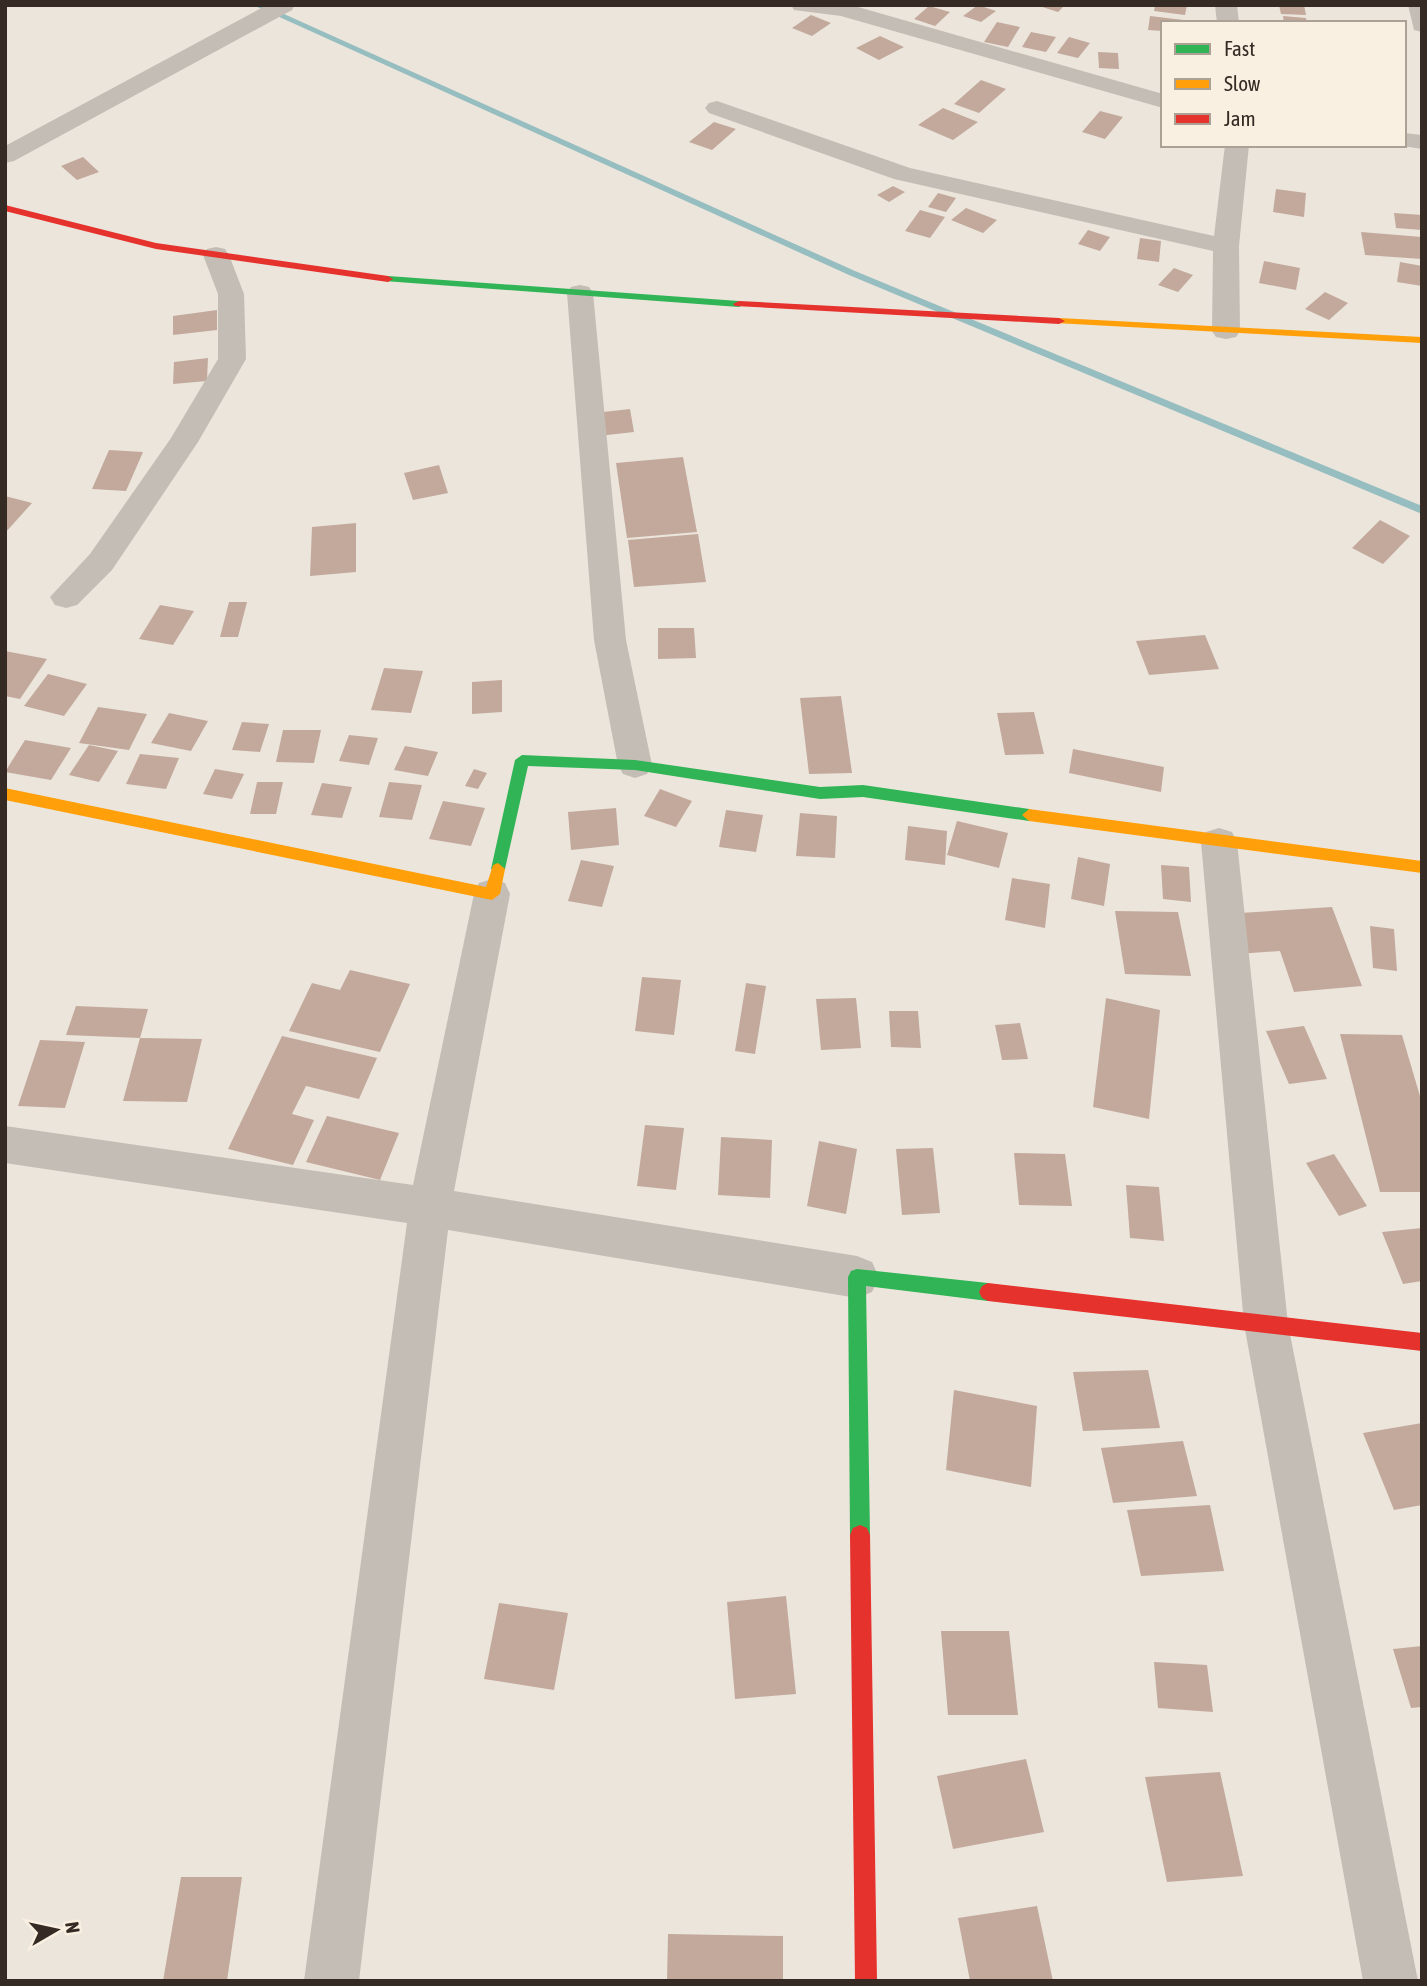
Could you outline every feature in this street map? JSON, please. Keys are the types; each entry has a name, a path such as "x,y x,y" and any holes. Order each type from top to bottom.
{"street":[{"path":"5,156 284,5"},
{"path":"802,5 843,10 1161,100"},
{"path":"1419,5 1422,25"},
{"path":"717,108 903,174 1226,246"},
{"path":"1226,331 1226,246 1237,147"},
{"path":"5,208 156,246 388,279 890,314 1422,340"},
{"path":"66,597 101,562 183,442 232,359 231,294 216,255"},
{"path":"580,293 610,640 635,765"},
{"path":"331,1981 430,1208 492,894 522,760 635,765 820,793 863,791 1219,842 1422,867"},
{"path":"5,794 492,894"},
{"path":"1219,842 1266,1324 1391,1981"},
{"path":"5,1144 430,1208 856,1277 1422,1342"},
{"path":"856,1277 866,1981"}],"building":[{"path":"978,5 996,11 981,22 963,16"},
{"path":"1036,5 1065,5 1058,12"},
{"path":"1155,5 1187,5 1185,15 1154,11"},
{"path":"1279,5 1304,5 1306,15 1281,14"},
{"path":"929,6 950,12 935,26 914,19"},
{"path":"811,15 831,23 812,36 792,28"},
{"path":"1150,16 1192,21 1161,21 1161,31 1148,30"},
{"path":"1283,16 1306,18 1307,21 1284,21"},
{"path":"997,22 1020,27 1008,47 984,42"},
{"path":"1031,32 1056,37 1046,52 1022,47"},
{"path":"880,36 904,47 879,60 856,48"},
{"path":"1069,37 1090,43 1078,58 1057,53"},
{"path":"1098,52 1118,53 1119,69 1099,68"},
{"path":"981,80 1006,89 979,113 954,104"},
{"path":"943,108 978,122 953,140 918,125"},
{"path":"1100,111 1123,117 1105,139 1082,132"},
{"path":"714,122 736,129 712,150 689,142"},
{"path":"83,157 99,172 77,180 61,166"},
{"path":"893,186 905,192 889,202 877,195"},
{"path":"1276,189 1306,193 1304,217 1273,212"},
{"path":"938,193 956,198 946,212 928,207"},
{"path":"966,208 997,220 983,233 951,220"},
{"path":"920,210 945,217 930,238 905,231"},
{"path":"1394,213 1422,215 1422,230 1396,228"},
{"path":"1088,230 1110,237 1100,251 1078,244"},
{"path":"1361,232 1422,237 1422,259 1365,255"},
{"path":"1140,238 1161,241 1159,262 1137,259"},
{"path":"1264,261 1300,268 1296,290 1259,283"},
{"path":"1400,262 1422,266 1422,286 1397,282"},
{"path":"1174,268 1193,275 1178,292 1158,285"},
{"path":"1325,292 1348,303 1329,320 1305,309"},
{"path":"217,310 217,330 173,335 173,316"},
{"path":"208,358 207,381 173,384 174,362"},
{"path":"630,409 634,432 598,436 594,413"},
{"path":"109,450 143,452 126,491 92,489"},
{"path":"683,457 697,532 627,538 616,463"},
{"path":"439,465 448,493 413,500 404,473"},
{"path":"5,496 32,503 5,533"},
{"path":"1380,520 1410,536 1383,564 1352,548"},
{"path":"356,523 356,572 310,576 312,527"},
{"path":"698,534 706,582 634,587 628,540"},
{"path":"229,602 247,602 238,637 220,637"},
{"path":"160,605 194,611 173,645 139,639"},
{"path":"658,628 694,628 696,658 658,659"},
{"path":"1205,635 1219,669 1149,675 1136,641"},
{"path":"5,651 47,659 20,699 5,696"},
{"path":"384,668 423,671 411,713 371,710"},
{"path":"48,674 87,684 64,716 24,706"},
{"path":"502,680 502,712 472,714 472,682"},
{"path":"841,696 852,773 809,774 800,698"},
{"path":"98,707 147,714 129,750 79,743"},
{"path":"1034,712 1044,754 1005,755 997,713"},
{"path":"169,713 208,721 191,751 151,743"},
{"path":"242,722 269,724 260,752 232,750"},
{"path":"283,730 321,730 314,763 276,762"},
{"path":"349,735 378,738 369,765 339,761"},
{"path":"25,740 71,748 51,780 5,772"},
{"path":"89,745 118,751 99,782 69,775"},
{"path":"405,746 438,752 428,776 394,770"},
{"path":"1073,749 1164,767 1161,792 1069,773"},
{"path":"140,754 179,758 166,789 126,784"},
{"path":"215,769 244,774 232,799 203,794"},
{"path":"474,769 487,773 478,789 465,786"},
{"path":"257,782 283,782 276,814 250,814"},
{"path":"389,782 422,785 412,820 379,817"},
{"path":"322,783 352,787 342,818 311,815"},
{"path":"660,789 692,801 676,827 644,816"},
{"path":"443,801 485,808 471,846 429,839"},
{"path":"616,808 619,845 571,850 568,812"},
{"path":"726,810 763,815 756,852 719,847"},
{"path":"800,813 837,816 835,858 796,856"},
{"path":"957,821 1008,833 999,868 947,855"},
{"path":"908,826 947,831 945,865 905,860"},
{"path":"1078,857 1110,864 1104,906 1071,899"},
{"path":"581,860 614,866 602,907 568,901"},
{"path":"1161,865 1189,867 1191,902 1163,899"},
{"path":"1012,878 1050,884 1045,928 1005,920"},
{"path":"1332,907 1362,986 1294,992 1280,951 1237,954 1224,914"},
{"path":"1115,911 1178,912 1191,976 1125,974"},
{"path":"1370,926 1394,929 1397,971 1373,968"},
{"path":"350,970 410,984 380,1052 289,1031 312,983 340,990"},
{"path":"642,977 681,980 674,1035 635,1031"},
{"path":"746,983 766,986 755,1054 735,1051"},
{"path":"856,998 861,1048 821,1050 816,999"},
{"path":"1106,998 1160,1010 1149,1119 1093,1107"},
{"path":"76,1006 148,1009 140,1038 66,1035"},
{"path":"889,1011 918,1011 921,1048 891,1047"},
{"path":"1020,1023 1028,1059 1002,1060 995,1025"},
{"path":"1304,1026 1327,1079 1289,1084 1266,1031"},
{"path":"1340,1034 1402,1035 1422,1103 1422,1192 1380,1192"},
{"path":"282,1036 377,1058 359,1099 306,1086 292,1114 314,1120 293,1165 228,1149"},
{"path":"140,1038 202,1039 187,1102 123,1101"},
{"path":"40,1040 85,1042 65,1108 18,1106"},
{"path":"327,1116 399,1133 380,1180 306,1162"},
{"path":"645,1125 684,1128 676,1190 637,1186"},
{"path":"721,1137 772,1140 770,1198 718,1195"},
{"path":"819,1141 857,1149 846,1214 807,1206"},
{"path":"933,1148 940,1213 902,1215 896,1149"},
{"path":"1014,1153 1065,1154 1072,1206 1019,1205"},
{"path":"1334,1154 1367,1206 1339,1216 1306,1163"},
{"path":"1126,1185 1159,1187 1164,1241 1130,1238"},
{"path":"1422,1228 1422,1281 1403,1284 1382,1232"},
{"path":"1148,1370 1160,1428 1083,1431 1073,1372"},
{"path":"954,1390 1037,1406 1031,1487 946,1470"},
{"path":"1422,1423 1422,1505 1394,1510 1363,1433"},
{"path":"1183,1441 1197,1496 1113,1503 1101,1448"},
{"path":"1210,1505 1224,1571 1141,1576 1127,1510"},
{"path":"786,1596 796,1694 735,1699 727,1602"},
{"path":"499,1603 568,1613 554,1690 484,1679"},
{"path":"941,1631 1009,1631 1018,1715 948,1715"},
{"path":"1422,1646 1422,1707 1411,1708 1393,1649"},
{"path":"1154,1662 1207,1665 1213,1712 1158,1708"},
{"path":"1026,1759 1044,1832 953,1849 937,1776"},
{"path":"1220,1772 1243,1876 1167,1882 1145,1777"},
{"path":"181,1877 242,1877 227,1981 163,1981"},
{"path":"1037,1906 1053,1981 970,1981 958,1918"},
{"path":"668,1934 783,1936 783,1981 667,1981"}],"waterway":[{"path":"257,5 852,273 1422,510"}],"traffic: fast":[{"path":"388,279 739,304"},
{"path":"498,869 522,760 635,765 820,793 863,791 1029,815"},
{"path":"860,1535 857,1277 988,1292"}],"traffic: slow":[{"path":"1059,321 1422,340"},
{"path":"5,794 492,894 498,869"},
{"path":"1029,815 1422,867"}],"traffic: jam":[{"path":"5,208 156,246 388,279"},
{"path":"739,304 1059,321"},
{"path":"988,1292 1422,1342"},
{"path":"860,1535 866,1981"}]}
